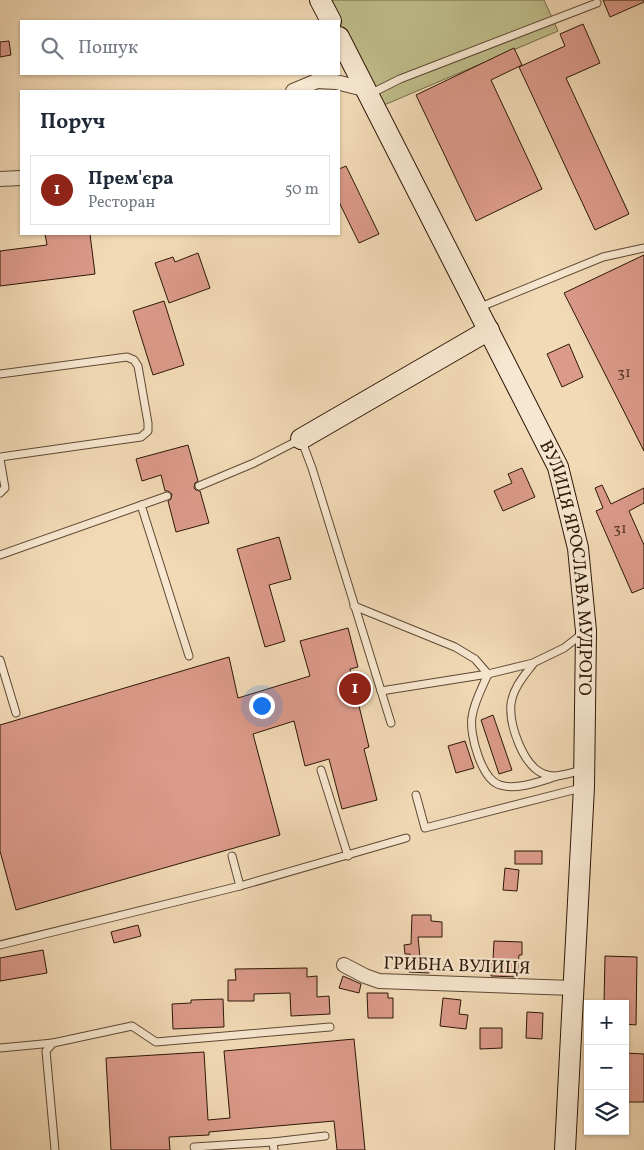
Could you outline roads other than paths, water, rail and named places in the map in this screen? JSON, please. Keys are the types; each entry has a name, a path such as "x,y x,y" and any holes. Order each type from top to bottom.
{"main road":[{"path":"320,0 330,20"},
{"name":"ВУЛИЦЯ ЯРОСЛАВА МУДРОГО","path":"340,47 366,92 558,467 578,548 586,631 584,778 565,1150"},
{"path":"301,439 489,330"}],"street":[{"path":"295,90 322,78 366,92"},
{"path":"0,179 20,178"},
{"name":"ГРИБНА ВУЛИЦЯ","path":"344,965 379,981 573,988"}],"lane":[{"path":"366,92 596,4"},
{"path":"478,308 603,257 644,248"},
{"path":"0,374 126,358 134,360 138,366 148,423 148,431 141,437 0,458 6,488 0,493"},
{"path":"199,486 254,463 301,439 312,468 391,723"},
{"path":"0,555 166,496"},
{"path":"141,505 189,656"},
{"path":"354,606 455,647 475,659 488,674"},
{"path":"381,691 488,674 533,663 564,648 586,631"},
{"path":"0,660 16,714"},
{"path":"533,663 518,683 511,703 512,723 519,743 531,766 544,775 584,778"},
{"path":"488,674 474,704 471,720 472,737 481,764 491,781 501,786 516,787 561,776"},
{"path":"321,770 348,856"},
{"path":"416,795 425,828 584,778"},
{"path":"0,945 240,886 406,838"},
{"path":"232,856 240,886"},
{"path":"0,1048 53,1043 132,1026 156,1042 330,1027"},
{"path":"53,1043 46,1051 55,1150"},
{"path":"194,1147 273,1146 325,1136"}],"place":[{"name":"Прем'єра","path":"355,689"}]}
